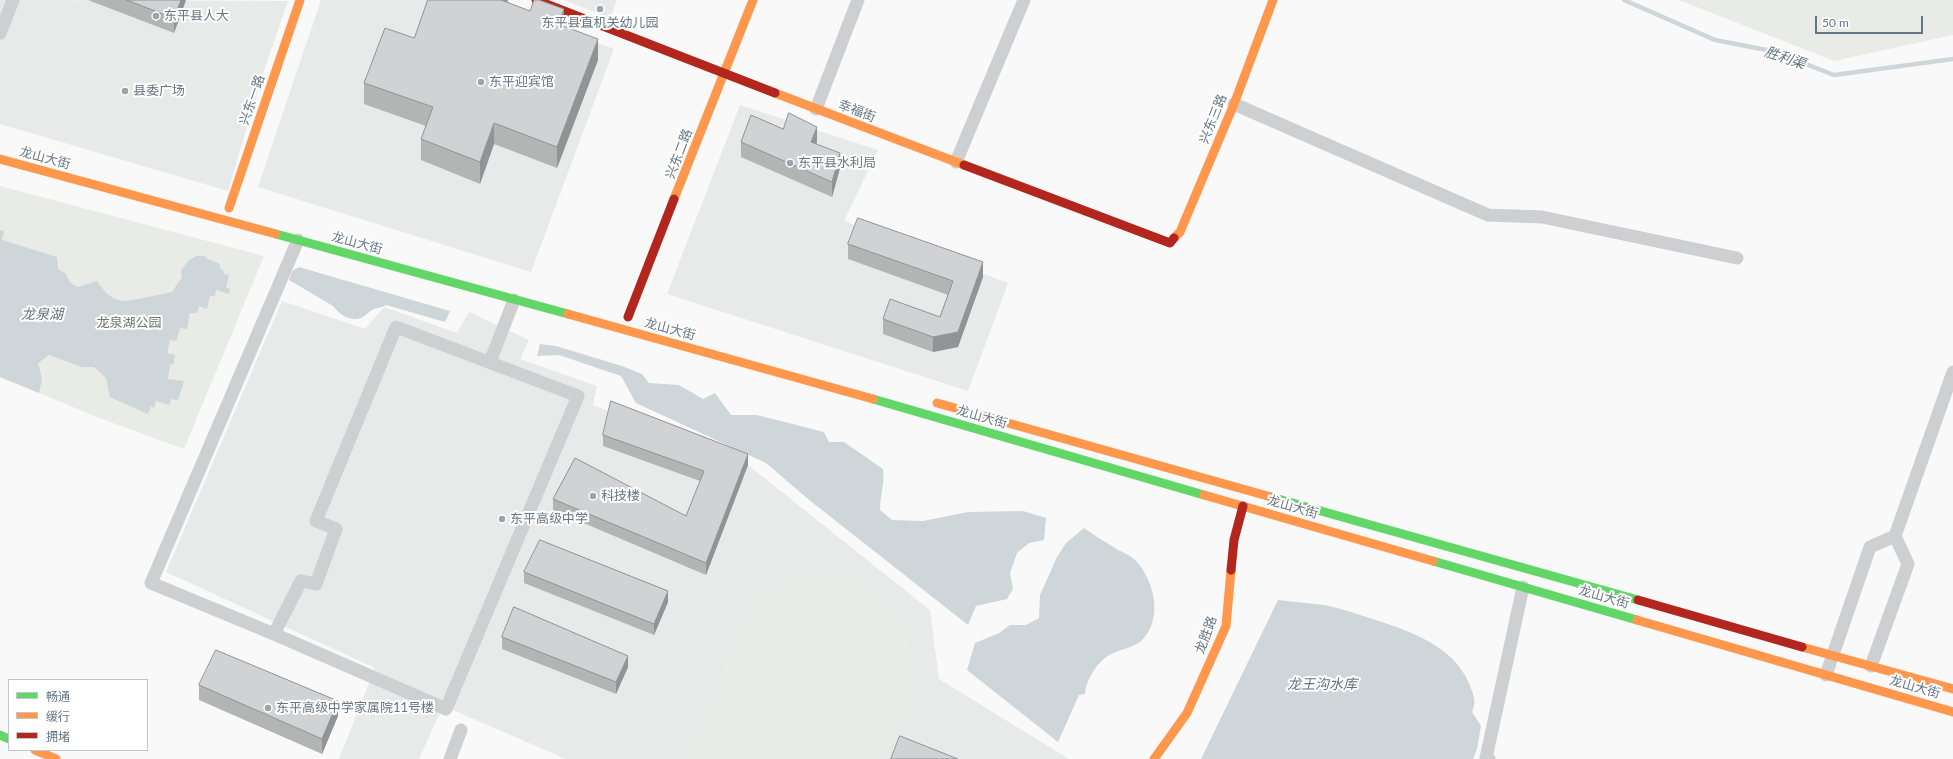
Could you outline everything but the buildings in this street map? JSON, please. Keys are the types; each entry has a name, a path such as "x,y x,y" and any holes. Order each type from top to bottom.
{"main road":[{"name":"兴东一路","path":"229,208 300,0"},
{"name":"幸福街","path":"536,0 724,74 1170,243"},
{"name":"兴东二路","path":"628,317 753,0"},
{"name":"兴东三路","path":"1170,243 1180,232 1234,104 1273,0"},
{"name":"龙山大街","path":"0,159 812,381 1953,712"},
{"name":"龙山大街","path":"930,401 1953,689"},
{"name":"龙胜路","path":"1154,759 1187,713 1226,626 1234,540 1243,506"},
{"path":"37,751 56,759"}],"street":[{"path":"0,33 13,0"},
{"path":"816,109 858,0"},
{"path":"956,162 1024,0"},
{"path":"1234,104 1488,215 1542,217 1737,258"},
{"path":"274,634 301,581 316,584 336,529 316,521 396,327 578,396 446,709 151,582 298,240"},
{"path":"490,362 514,300"},
{"path":"1871,666 1908,564 1895,536 1953,372"},
{"path":"1826,675 1870,547 1895,536"},
{"path":"1489,759 1486,758 1523,587"},
{"path":"450,759 461,730"}],"shaded area":[{"name":"县委广场","path":"0,0 288,1 262,76 228,191 0,124"},
{"path":"321,0 484,0 614,49 531,272 258,187"},
{"name":"东平县直机关幼儿园","path":"564,0 617,0 610,18"},
{"path":"740,105 878,150 844,221 1008,283 968,391 667,294"},
{"name":"东平高级中学","path":"282,301 365,329 384,307 457,333 469,312 529,340 520,359 597,386 593,405 748,465 930,610 939,679 1069,759 566,759 455,711 444,704 419,759 339,759 375,668 166,572"}],"green space":[{"path":"1679,0 1953,0 1953,35 1834,61"},
{"name":"龙泉湖公园","path":"0,186 264,256 184,449 102,419 0,377"},
{"path":"812,574 840,576 856,581 871,589 884,599 895,612 904,626 910,641 913,658 913,675 901,717 884,759 692,759 735,641 746,616 763,596 786,581"}],"water":[{"name":"龙泉湖","path":"0,230 4,231 2,240 57,257 58,269 66,274 70,283 78,287 97,281 108,295 125,301 172,292 182,277 181,270 189,260 197,256 205,256 208,259 220,264 220,269 223,269 224,274 229,275 226,287 230,289 229,294 216,290 215,296 210,296 207,309 199,306 197,313 190,313 187,329 180,328 176,341 170,340 167,353 175,355 173,365 170,364 168,379 184,381 178,400 171,399 170,405 156,401 154,408 151,406 148,414 110,397 106,378 94,367 82,367 49,355 38,363 42,379 39,393 0,377"},
{"path":"299,267 450,311 445,322 386,305 372,310 361,318 349,318 338,312 333,306 289,280 292,271"},
{"path":"540,344 556,346 622,366 642,374 649,383 679,385 703,399 715,393 731,415 757,415 824,432 829,442 844,442 883,469 880,510 892,520 923,521 968,512 1023,511 1046,518 1044,540 1029,543 1017,553 1010,573 1013,589 1007,599 976,606 968,625 808,499 766,463 636,403 621,376 559,355 537,356"},
{"path":"1084,528 1131,557 1142,569 1148,578 1154,599 1153,621 1149,630 1140,642 1134,646 1110,655 1099,663 1088,681 1085,694 1079,695 1058,742 967,670 975,643 999,633 1010,625 1026,625 1039,618 1040,595 1057,557 1066,543"},
{"name":"龙王沟水库","path":"1278,600 1324,605 1376,620 1417,635 1442,650 1453,659 1462,670 1473,694 1474,704 1472,712 1481,726 1477,749 1473,759 1201,759"}],"waterway":[{"name":"胜利渠","path":"1624,0 1715,40 1772,51 1834,75 1953,59"}],"traffic: fast":[{"path":"276,234 568,314"},
{"path":"873,399 1204,495"},
{"path":"1271,497 1638,600"},
{"path":"1433,561 1637,620"},
{"path":"0,735 8,739"}],"traffic: slow":[{"path":"229,208 300,0"},
{"path":"674,199 753,0"},
{"path":"1174,238 1180,232 1234,104 1273,0"},
{"path":"775,93 964,165"},
{"path":"0,159 276,234"},
{"path":"568,314 873,399"},
{"path":"937,403 1271,497"},
{"path":"1204,495 1433,561"},
{"path":"1154,759 1187,713 1226,626 1231,570"},
{"path":"1637,620 1953,712"},
{"path":"1802,647 1953,689"},
{"path":"37,751 56,759"}],"traffic: jam":[{"path":"536,0 775,93"},
{"path":"964,165 1170,243 1174,238"},
{"path":"628,317 674,199"},
{"path":"1231,570 1234,540 1243,506"},
{"path":"1638,600 1802,647"}],"place":[{"name":"东平县直机关幼儿园","path":"600,9"},
{"name":"东平县人大","path":"156,16"},
{"name":"东平迎宾馆","path":"481,82"},
{"name":"县委广场","path":"125,91"},
{"name":"东平县水利局","path":"790,163"},
{"name":"科技楼","path":"593,496"},
{"name":"东平高级中学","path":"502,519"},
{"name":"东平高级中学家属院11号楼","path":"268,708"}]}
